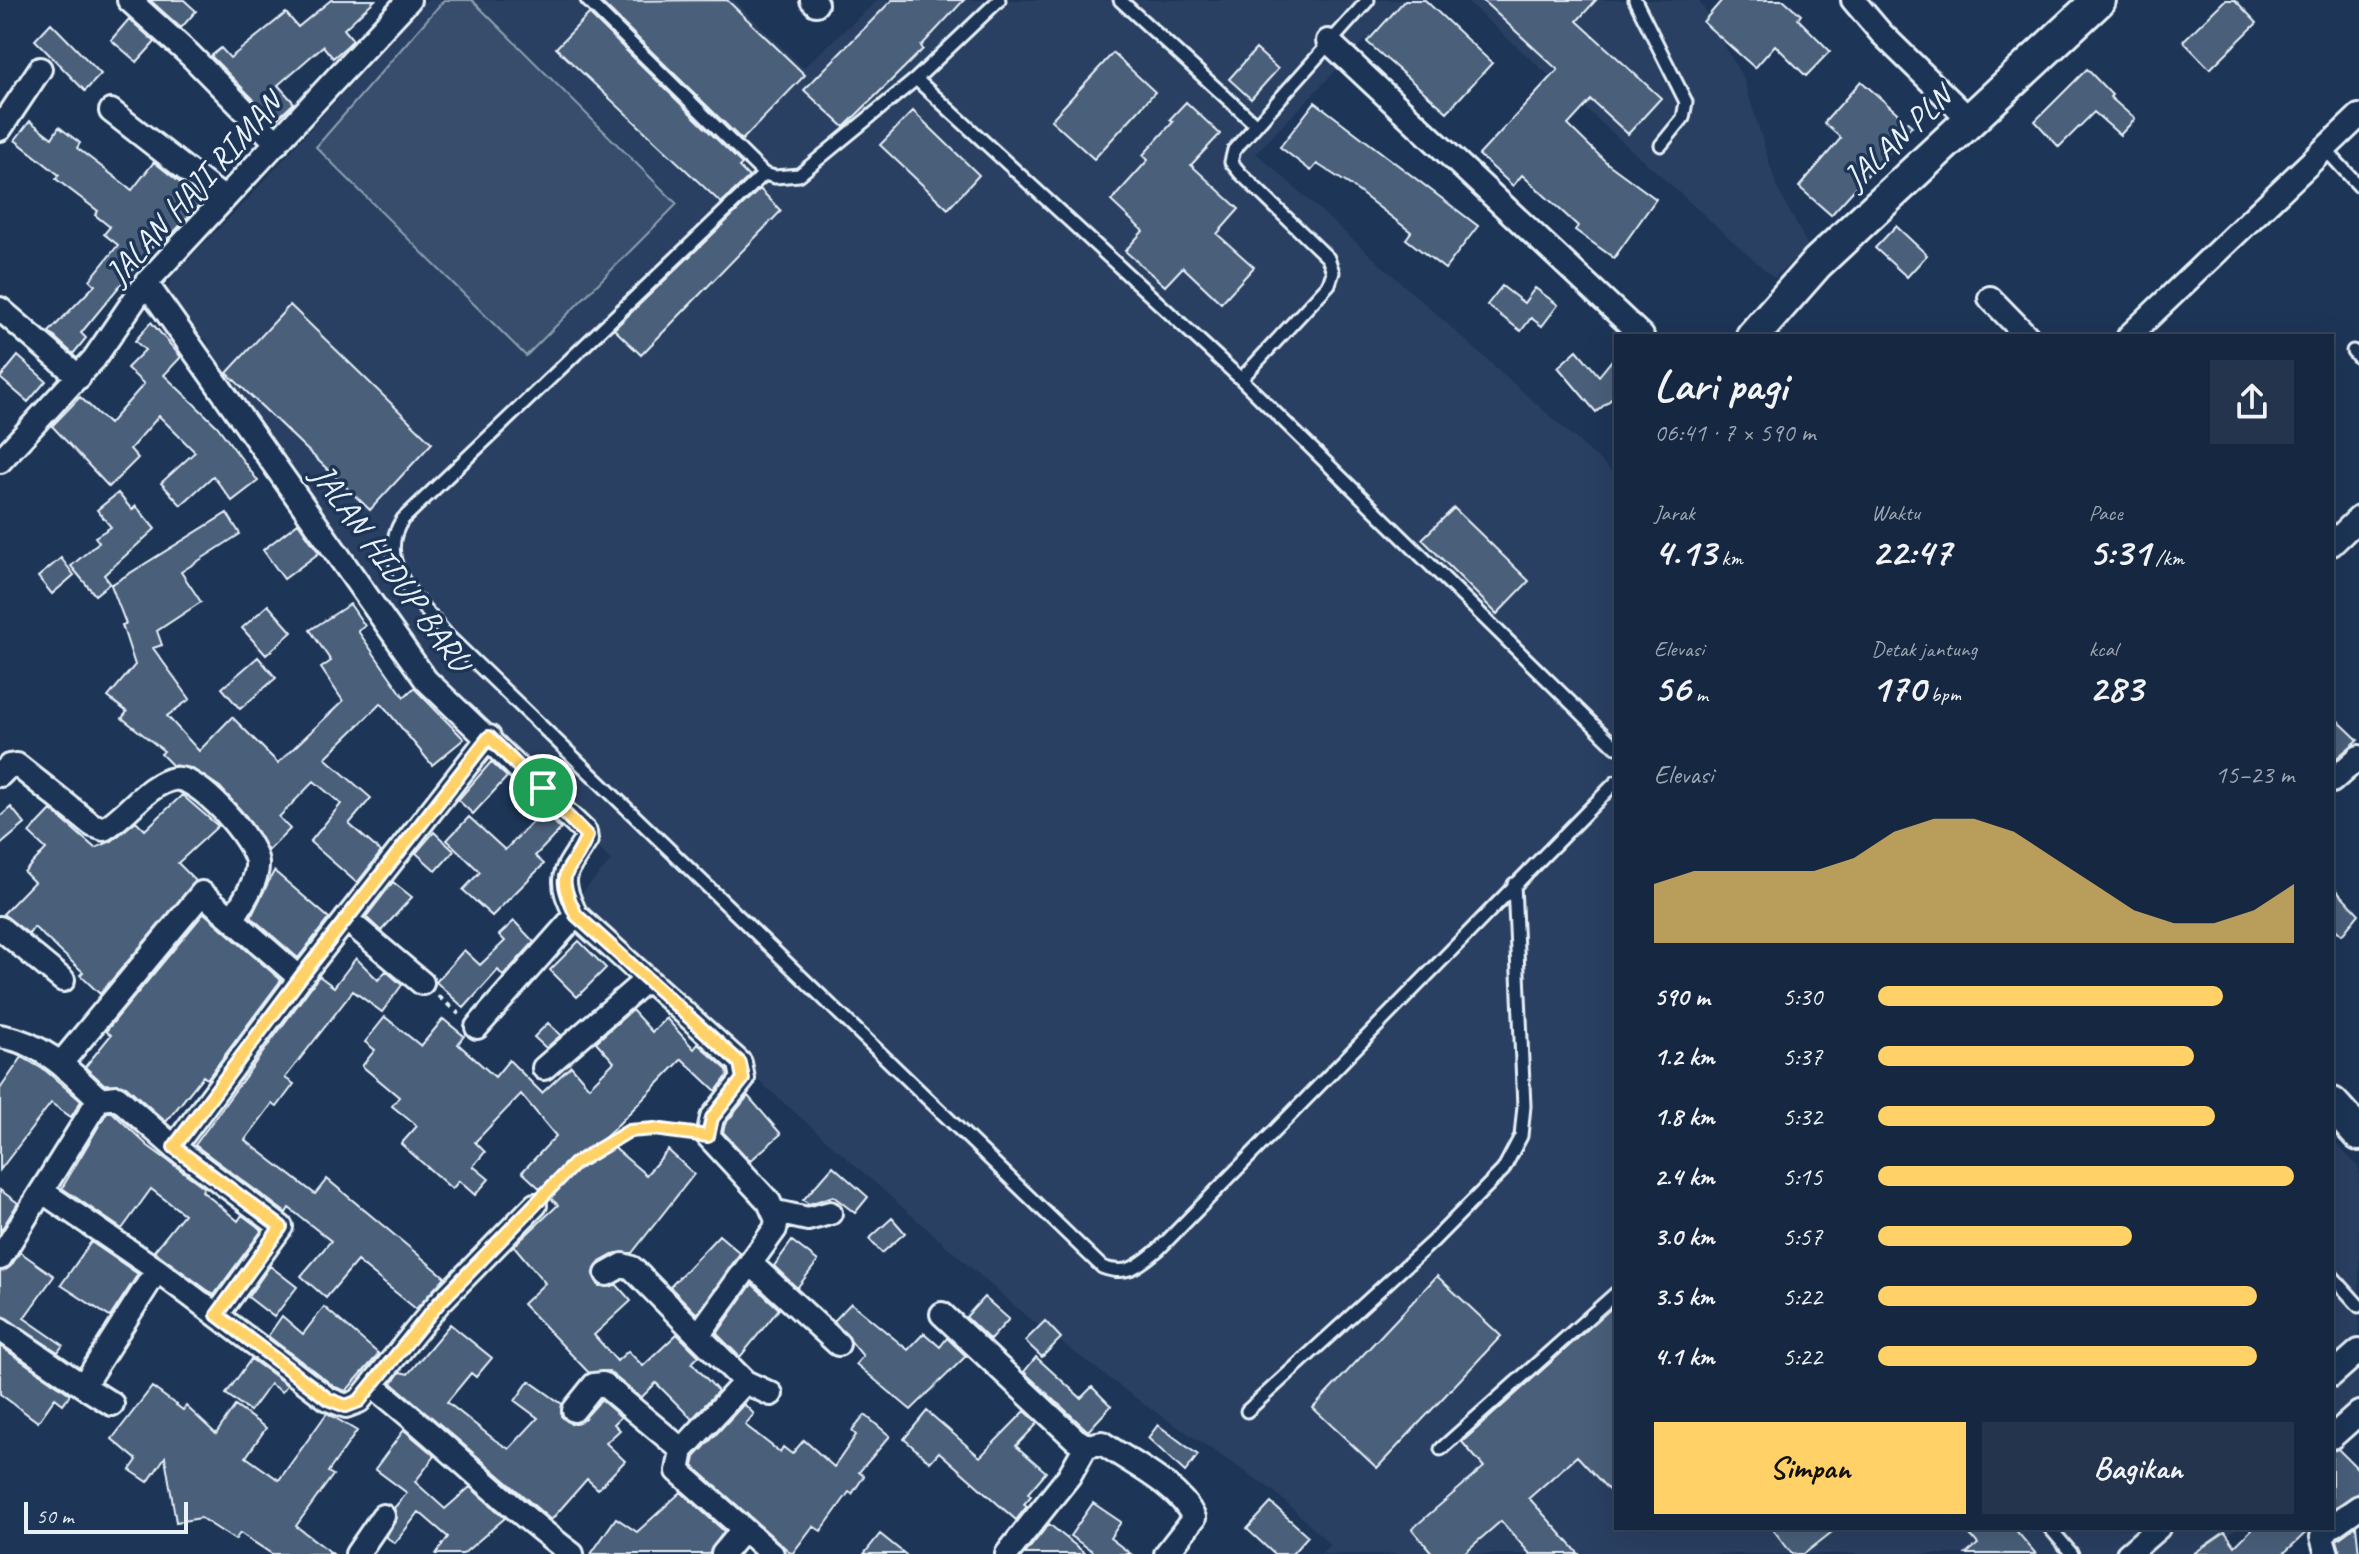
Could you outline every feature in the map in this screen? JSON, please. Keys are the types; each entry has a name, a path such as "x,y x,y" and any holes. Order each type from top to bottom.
{"street":[{"path":"129,0 190,55 277,143"},
{"name":"JALAN HAJI RIMAN","path":"0,461 79,377 146,283 409,0"},
{"path":"1853,0 1881,33 1971,121"},
{"name":"JALAN PLN","path":"1755,334 1817,263 2099,0"},
{"path":"1328,41 1640,334"},
{"path":"3,120 40,69"},
{"path":"111,111 224,199"},
{"path":"2131,334 2359,116"},
{"name":"JALAN HIDUP BARU","path":"146,283 426,680 489,737 587,836 563,878 565,891 576,915 740,1063 743,1079 712,1118 708,1136"},
{"path":"1990,298 2025,334"},
{"path":"0,309 79,377"},
{"path":"2334,542 2359,518"},
{"path":"174,1147 300,978 489,737"},
{"path":"2334,779 2359,757"},
{"path":"0,775 9,766 17,765 95,827 104,829 162,782 177,778 193,782 236,825 254,850 257,875 233,919"},
{"path":"62,1062 198,896 207,894 300,978"},
{"path":"477,1027 576,915"},
{"path":"346,919 422,983"},
{"path":"0,928 63,980"},
{"path":"544,1068 647,979"},
{"path":"0,1036 29,1043 62,1062 99,1099"},
{"path":"99,1099 117,1097 174,1147 281,1227 217,1315"},
{"path":"0,1258 99,1099"},
{"path":"2334,1106 2359,1134"},
{"path":"708,1136 776,1212 808,1219 830,1213"},
{"path":"43,1192 157,1270 337,1404 352,1406 438,1304 535,1205"},
{"path":"700,1337 704,1323 775,1229 776,1212"},
{"path":"750,1263 838,1344"},
{"path":"607,1274 623,1265 632,1268 745,1382 771,1394"},
{"path":"83,1386 157,1270"},
{"path":"942,1314 1075,1439 1086,1446 1102,1443 1155,1478 1189,1508 1194,1518 1166,1554"},
{"path":"0,1329 112,1404"},
{"path":"2334,1373 2359,1351"},
{"path":"745,1382 682,1450 678,1471 772,1554"},
{"path":"574,1410 594,1385 603,1384 682,1450"},
{"path":"372,1385 572,1554"},
{"path":"2334,1435 2359,1413"},
{"path":"1007,1554 1069,1476 1086,1446"},
{"path":"2334,1525 2359,1507"},
{"path":"357,1554 383,1516"},
{"path":"723,1554 743,1530"},
{"path":"2128,1554 2156,1530"},
{"path":"2327,1554 2322,1537 2328,1530"}],"lane":[{"path":"587,0 764,174 799,175 916,79 999,0"},
{"path":"1120,0 1255,124"},
{"path":"1241,379 1329,284 1333,272 1328,258 1231,162 1234,150 1328,41 1368,0"},
{"path":"1635,0 1686,102 1683,118 1661,145"},
{"path":"916,79 1241,379 1614,745"},
{"path":"2325,149 2359,186"},
{"path":"764,174 403,519 392,546 394,562 402,579 448,636 1102,1267 1118,1273 1133,1270 1159,1249 1614,784"},
{"path":"1247,1411 1433,1241 1503,1170 1514,1152 1521,1136 1524,1106 1514,884"},
{"path":"2334,1278 2359,1306"},
{"path":"1441,1449 1614,1295"},
{"path":"2052,1530 2072,1554"}],"path":[{"path":"422,983 477,1027"},
{"path":"535,1205 574,1164 618,1135 654,1129 708,1136"}],"shaded area":[{"path":"426,0 734,0 803,68 878,0 1404,0 1256,153 1614,473 1614,1530 2235,1530 2206,1554 1321,1554 1330,1544 1274,1491 1145,1405 1026,1316 589,931 580,895 611,861 394,633 221,388 208,342 164,299 174,274 248,199"},
{"path":"444,0 472,0 677,204 526,356 316,147"},
{"path":"1465,0 1699,0 1744,80 1777,188 1808,246 1774,278"},
{"path":"2334,1141 2359,1168 2359,1423 2334,1445"}],"building":[{"path":"150,0 184,0 196,11 181,28"},
{"path":"331,0 375,0 344,29 353,40 347,46 333,58 323,46 278,85 294,103 275,121 211,56 221,48 230,58 286,13 298,27"},
{"path":"727,0 805,75 742,140 600,1"},
{"path":"892,0 964,0 921,46 923,49 844,127 804,90"},
{"path":"1405,0 1425,0 1492,63 1447,112 1367,42"},
{"path":"1482,0 1596,0 1577,21 1661,98 1628,134 1591,100 1568,125 1607,163 1656,199 1614,258 1575,230 1578,226 1522,175 1513,186 1479,155 1558,70"},
{"path":"1722,0 1784,0 1801,15 1798,19 1830,51 1806,76 1775,45 1755,68 1703,22"},
{"path":"2225,0 2235,0 2257,23 2210,69 2183,41"},
{"path":"589,14 742,164 739,167 749,177 721,203 556,48"},
{"path":"129,19 155,42 137,62 111,40"},
{"path":"51,23 101,74 85,91 35,40"},
{"path":"1256,49 1278,69 1251,99 1229,79"},
{"path":"1113,53 1155,92 1094,159 1051,120"},
{"path":"2087,69 2112,95 2110,97 2135,119 2120,135 2094,112 2059,147 2035,121"},
{"path":"1861,81 1912,126 1831,215 1799,187 1841,138 1824,123"},
{"path":"1186,102 1220,134 1191,165 1239,209 1217,234 1254,267 1221,303 1183,267 1165,286 1125,251 1143,231 1111,201 1148,160 1143,155 1173,122 1170,119"},
{"path":"1315,102 1478,226 1445,269 1406,239 1411,232 1350,185 1317,164 1311,171 1280,147"},
{"path":"913,111 979,175 948,209 880,145"},
{"path":"30,121 52,138 59,127 80,143 77,148 132,190 154,162 203,201 161,246 156,242 81,333 86,338 73,354 49,332 95,285 90,280 118,245 104,234 110,227 95,215 98,211 56,179 59,175 15,140"},
{"path":"760,189 781,211 641,355 614,329"},
{"path":"1896,226 1927,255 1907,277 1875,248"},
{"path":"1502,286 1524,303 1535,288 1558,305 1542,326 1531,318 1521,331 1487,305"},
{"path":"290,305 432,443 370,510 227,373"},
{"path":"151,322 181,357 164,375 217,426 258,481 232,501 213,476 181,505 161,483 195,452 159,416 130,449 138,458 109,487 52,426 80,397 109,424 144,384 127,368 145,350 135,341"},
{"path":"1577,350 1599,376 1614,357 1614,397 1596,412 1558,367"},
{"path":"18,356 46,381 28,402 0,378"},
{"path":"118,493 132,510 136,506 155,529 104,575 110,583 95,595 71,566 99,542 95,537 111,527 97,510"},
{"path":"1454,508 1529,581 1497,614 1422,539"},
{"path":"227,513 240,534 181,572 201,602 157,631 162,645 153,648 190,699 167,716 199,751 232,717 278,763 343,701 321,668 331,661 310,630 350,604 365,626 358,631 404,697 414,688 464,739 432,765 381,703 325,758 371,798 349,824 381,852 357,883 310,842 341,804 314,781 279,817 290,829 268,851 247,817 220,787 191,768 172,765 161,754 164,751 122,718 127,712 108,697 135,665 122,625 126,624 111,585"},
{"path":"298,523 319,553 284,579 263,550"},
{"path":"61,558 74,575 52,594 38,577"},
{"path":"268,605 292,632 266,655 242,628"},
{"path":"258,657 276,678 240,709 222,688"},
{"path":"2334,717 2358,740 2334,760"},
{"path":"491,762 507,777 473,814 458,800"},
{"path":"182,795 218,826 178,863 196,881 100,994 80,975 83,972 34,927 29,934 3,914 34,882 24,872 46,849 29,833 51,810 95,848 112,841 136,821 145,830"},
{"path":"11,807 25,824 0,845 0,817"},
{"path":"543,811 561,829 535,856 544,864 492,916 463,890 480,872 447,840 469,817 505,850"},
{"path":"434,832 454,851 436,871 416,853"},
{"path":"274,871 329,918 298,958 251,917"},
{"path":"393,882 412,897 381,931 366,917"},
{"path":"2334,887 2359,914 2342,935 2334,928"},
{"path":"204,913 281,980 207,1079 203,1076 166,1122 126,1086 104,1084 85,1067 111,1035 106,1031"},
{"path":"514,921 534,942 503,976 498,970 464,1008 436,982 464,950 480,965 505,941 499,935"},
{"path":"579,941 606,968 577,997 550,970"},
{"path":"356,958 378,980 386,971 402,985 382,1012 353,991 285,1078 294,1084 277,1107 272,1104 245,1140 315,1194 327,1179 445,1277 416,1309 357,1261 326,1298 301,1276 331,1241 289,1208 286,1213 195,1145 319,976 334,987"},
{"path":"632,1010 652,1032 666,1018 694,1049 698,1044 727,1070 728,1075 716,1091 682,1059 604,1139 646,1175 668,1150 694,1174 632,1253 616,1253 600,1262 593,1275 599,1286 617,1285 631,1301 594,1335 617,1361 628,1351 643,1366 677,1334 699,1356 692,1363 718,1391 692,1419 656,1383 641,1398 608,1371 589,1373 523,1304 545,1283 514,1246 558,1205 522,1172 556,1136 521,1094 475,1142 485,1152 473,1166 489,1179 475,1195 459,1181 452,1189 401,1144 417,1126 392,1106 399,1097 362,1066 375,1050 365,1042 385,1017 421,1046 443,1019 464,1036 458,1044 495,1077 509,1060 542,1093 571,1066 589,1087 614,1062 596,1042"},
{"path":"548,1023 561,1035 546,1048 534,1037"},
{"path":"22,1057 46,1071 81,1101 71,1117 51,1103 0,1170 0,1089"},
{"path":"748,1096 781,1134 750,1161 723,1132 725,1124"},
{"path":"107,1112 112,1112 148,1146 204,1187 202,1191 238,1221 242,1215 262,1230 214,1295 154,1251 184,1214 151,1189 122,1229 62,1188"},
{"path":"833,1166 868,1197 855,1213 833,1196 809,1204 803,1200"},
{"path":"0,1190 18,1203 0,1232"},
{"path":"892,1218 905,1233 882,1253 869,1239"},
{"path":"719,1235 740,1253 697,1314 670,1287"},
{"path":"792,1241 818,1261 797,1288 774,1266"},
{"path":"91,1242 138,1274 110,1317 61,1285"},
{"path":"20,1252 54,1276 24,1318 63,1345 58,1352 0,1315 0,1272 11,1266"},
{"path":"270,1266 297,1287 274,1317 248,1297"},
{"path":"1437,1276 1501,1336 1377,1468 1313,1408"},
{"path":"752,1284 779,1309 740,1357 717,1334"},
{"path":"984,1297 1009,1319 990,1340 966,1317"},
{"path":"851,1303 908,1350 924,1333 940,1347 947,1338 966,1356 911,1410 856,1364 863,1356 834,1321"},
{"path":"1614,1306 1614,1496 1577,1456 1529,1498 1579,1554 1530,1554 1501,1521 1463,1554 1433,1554 1412,1529 1484,1467 1462,1442"},
{"path":"324,1307 379,1354 346,1391 335,1387 268,1336 282,1316 303,1334"},
{"path":"1045,1321 1061,1338 1042,1357 1025,1341"},
{"path":"450,1324 492,1358 476,1377 471,1373 447,1402 495,1440 509,1449 538,1418 515,1401 529,1381 562,1404 561,1416 571,1424 584,1419 601,1400 621,1417 614,1424 620,1430 606,1443 625,1461 598,1489 587,1479 551,1520 392,1383 400,1372 408,1374"},
{"path":"0,1346 70,1394 63,1404 55,1398 38,1422 0,1394"},
{"path":"1036,1357 1081,1398 1092,1387 1111,1406 1088,1431 1024,1372"},
{"path":"251,1359 287,1385 282,1392 270,1384 250,1411 226,1394"},
{"path":"152,1387 183,1410 186,1406 216,1434 235,1406 266,1428 246,1457 279,1480 327,1413 357,1431 328,1472 333,1475 296,1526 333,1554 272,1554 240,1533 235,1540 201,1518 176,1522 165,1457 148,1482 130,1470 137,1460 112,1439"},
{"path":"744,1404 754,1414 745,1425 780,1452 783,1447 792,1454 804,1440 834,1467 856,1435 852,1431 865,1415 890,1436 859,1472 864,1476 852,1494 849,1492 821,1531 813,1526 792,1554 693,1466 695,1457"},
{"path":"927,1411 980,1457 1025,1411 1038,1423 1016,1446 1046,1472 1028,1493 1031,1496 1024,1504 1027,1506 1016,1520 939,1452 930,1462 904,1439"},
{"path":"1158,1425 1198,1455 1185,1472 1148,1438"},
{"path":"404,1430 435,1456 415,1482 445,1509 470,1487 505,1518 463,1554 436,1554 448,1537 419,1512 395,1543 386,1537 397,1518 394,1508 407,1493 375,1469"},
{"path":"2338,1449 2359,1470 2359,1493 2334,1508 2334,1450"},
{"path":"681,1492 724,1531 709,1554 591,1554 616,1518 637,1532"},
{"path":"1093,1503 1121,1522 1110,1538 1131,1554 1097,1554 1070,1536"},
{"path":"1271,1503 1308,1536 1292,1554 1274,1554 1247,1529"},
{"path":"1049,1524 1086,1554 1025,1554"},
{"path":"2356,1526 2359,1554 2341,1554 2337,1540"},
{"path":"1774,1530 1834,1530 1804,1554 1792,1554"},
{"path":"1966,1530 2016,1530 2036,1554 1966,1554 1978,1544"},
{"path":"2251,1530 2309,1530 2283,1554 2193,1554 2225,1532 2235,1546"},
{"path":"880,1534 905,1554 864,1554"}],"route":[{"path":"489,737 543,788 587,836 563,878 565,891 576,915 740,1063 743,1079 712,1118 708,1136 654,1129 629,1131 591,1151 574,1164 438,1304 359,1401 352,1406 337,1404 217,1315 281,1227 174,1147 300,978 489,737"}]}
